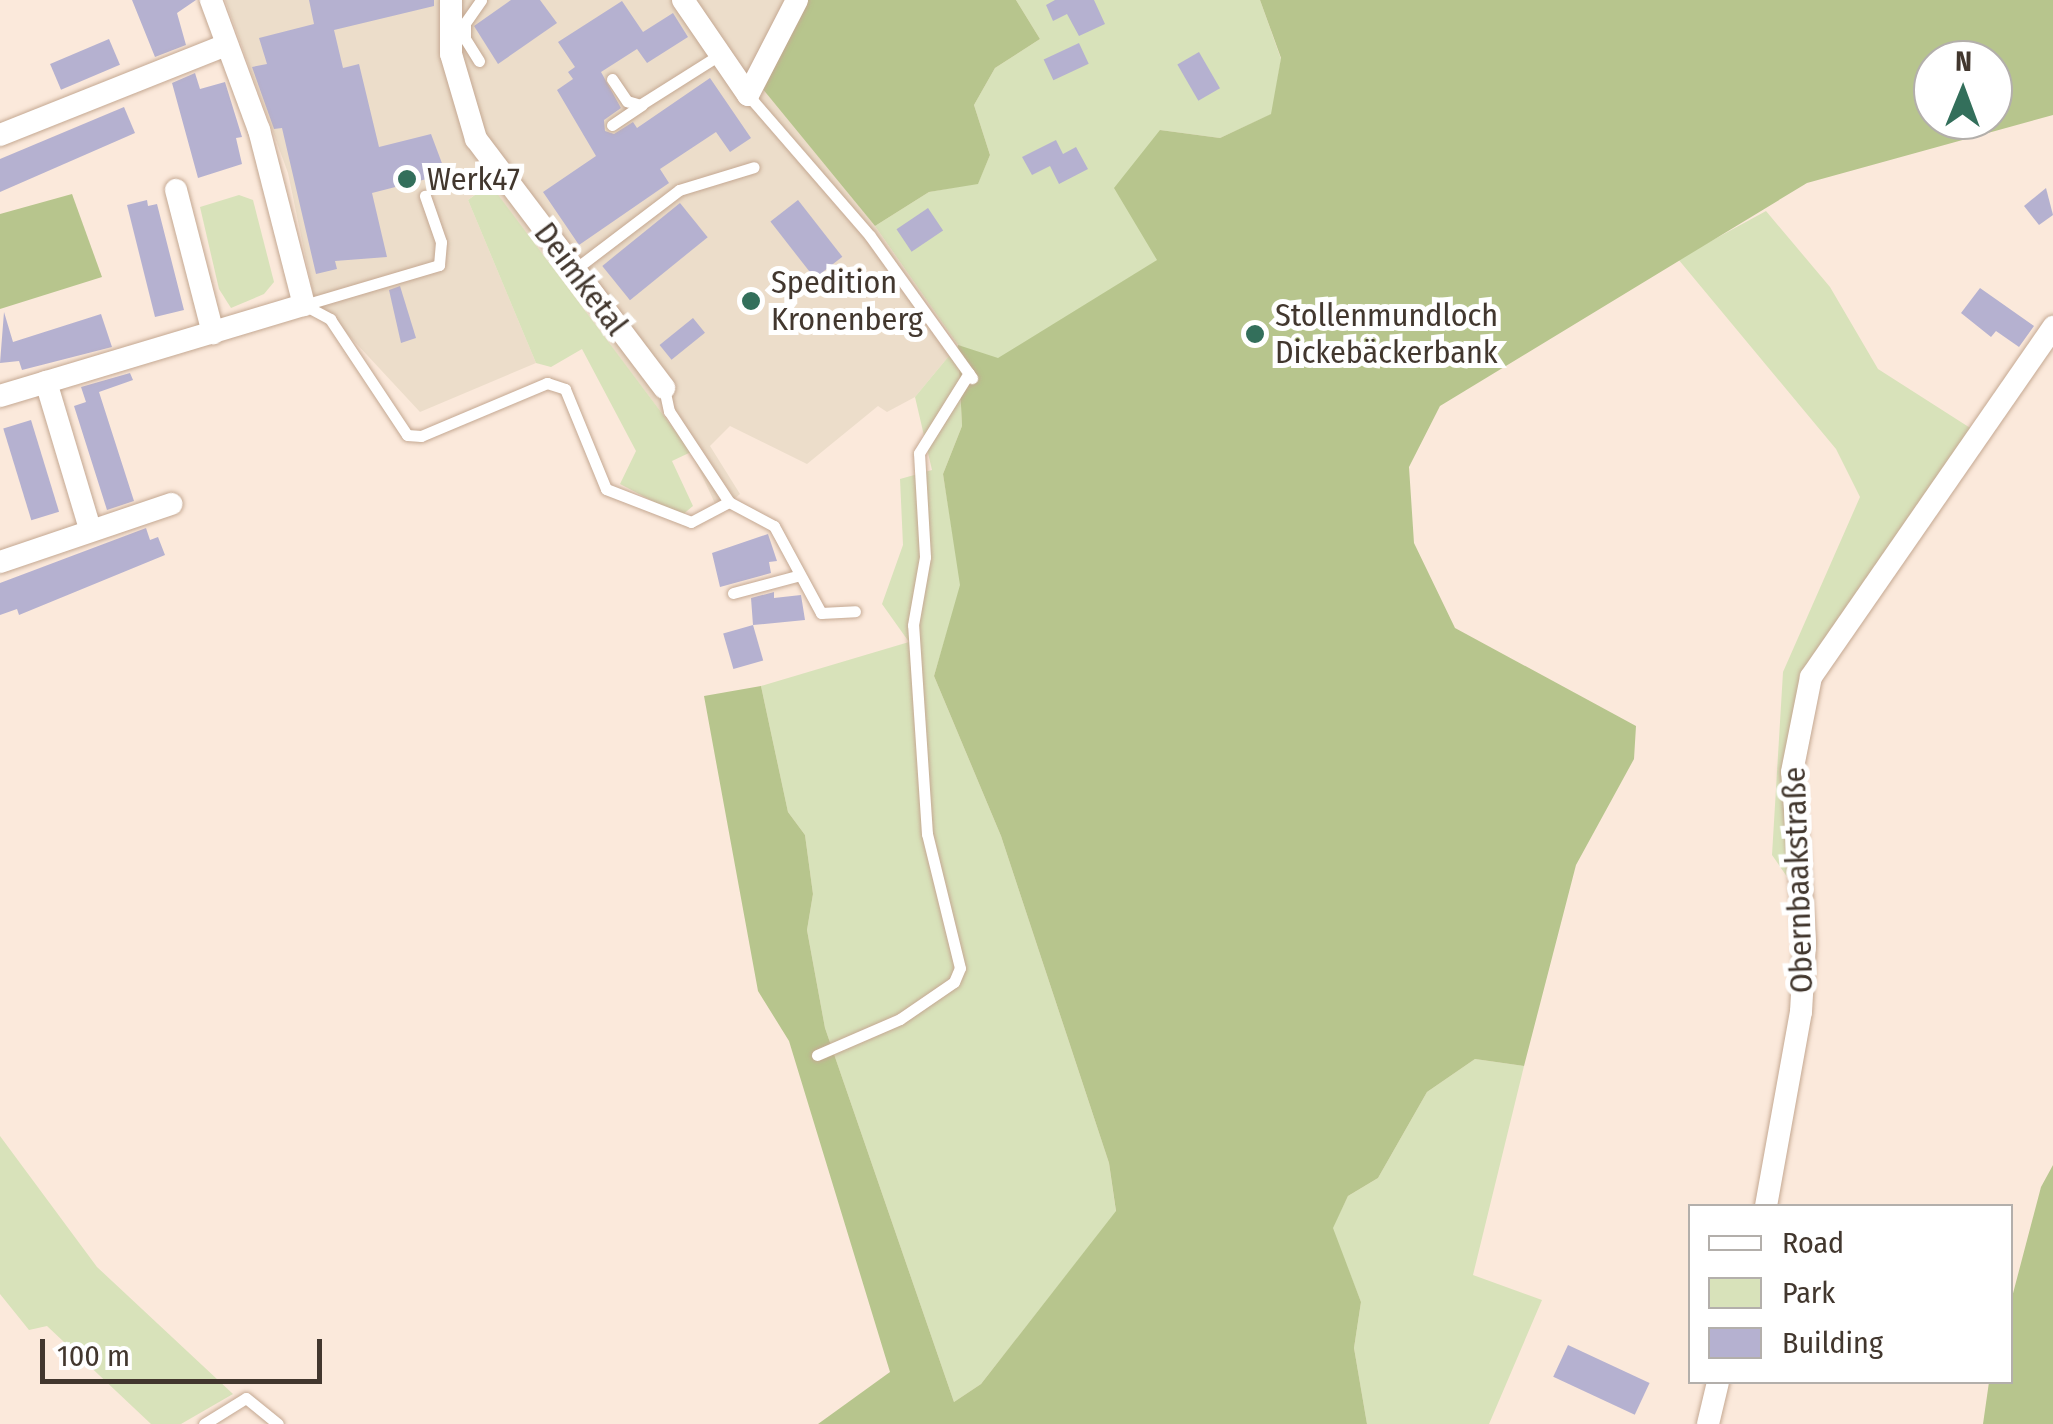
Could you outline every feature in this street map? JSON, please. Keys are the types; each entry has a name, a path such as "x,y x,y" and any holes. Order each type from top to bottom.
{"street":[{"path":"0,396 304,305 259,130 211,0"},
{"name":"Deimketal","path":"450,0 451,54 476,138 664,388"},
{"path":"684,0 748,95 797,0"},
{"path":"0,136 226,44"},
{"path":"176,190 213,333"},
{"name":"Obernbaakstraße","path":"1766,1204 1802,1012 1805,943 1792,772 1812,677 2053,327"},
{"path":"46,382 90,529"},
{"path":"0,562 171,504"},
{"path":"1708,1424 1718,1384"}],"lane":[{"path":"479,60 464,39 466,23 481,0"},
{"path":"612,124 719,55"},
{"path":"612,78 627,101 645,103"},
{"path":"748,95 870,236 971,377 919,453 925,557 913,625 927,834 960,968 954,982 900,1019 817,1055"},
{"path":"574,270 679,190 754,167"},
{"path":"304,305 439,265 441,242 425,196"},
{"path":"304,305 330,319 407,436 421,436 547,383 564,389 606,489 690,522 729,502"},
{"path":"664,388 669,410 729,502 774,526 797,576 822,614 855,611"},
{"path":"733,593 797,576"},
{"path":"204,1424 246,1398 278,1424"}],"shaded area":[{"path":"225,0 808,0 763,88 875,226 958,345 915,397 887,412 878,406 807,464 730,426 710,446 740,494 719,512 691,452 489,184 468,200 536,363 420,412 314,298 288,173"}],"green space":[{"path":"808,0 1016,0 1040,39 995,68 974,105 990,155 978,184 929,192 875,226 762,88"},
{"path":"1016,0 1260,0 1281,59 1272,114 1220,138 1160,130 1158,260 998,359 958,346 962,426 943,474 961,585 934,676 1001,836 1109,1163 1116,1212 981,1384 954,1402 825,1028 807,930 813,894 805,835 788,812 761,686 909,642 882,604 903,545 900,479 932,470 915,397 958,345 875,226 929,192 978,183 990,155 974,105 995,68 1040,39"},
{"path":"1260,0 2053,0 2053,115 2013,126 2013,40 1913,40 1913,140 1963,140 1807,183 1440,406 1409,467 1414,543 1455,628 1636,726 1634,759 1576,865 1524,1066 1475,1059 1427,1092 1378,1178 1348,1196 1333,1228 1361,1302 1354,1348 1367,1424 818,1424 890,1372 789,1041 758,991 704,696 761,686 788,812 805,835 813,894 807,930 825,1028 954,1402 981,1384 1116,1211 1109,1163 1001,836 934,676 960,585 943,474 962,426 958,345 998,358 1157,260 1114,188 1160,130 1220,138 1271,114 1281,58"},
{"path":"490,184 691,452 672,461 693,506 681,516 620,484 636,451 582,349 551,367 536,363 468,200"},
{"path":"72,194 102,277 0,309 0,214"},
{"path":"239,195 253,200 274,282 264,294 231,308 219,289 200,207"},
{"path":"1766,211 1830,287 1878,369 1975,431 1806,673 1792,884 1772,855 1783,672 1860,497 1836,449 1678,259"},
{"path":"1475,1059 1524,1066 1473,1275 1542,1300 1489,1424 1367,1424 1354,1348 1361,1302 1332,1228 1348,1196 1378,1178 1427,1092"},
{"path":"0,1136 97,1267 233,1394 181,1424 151,1424 47,1326 29,1330 0,1294"},
{"path":"2053,1165 2053,1424 1983,1424 1989,1384 2013,1384 2013,1293 2041,1187"}],"building":[{"path":"132,0 196,0 177,13 186,45 155,57"},
{"path":"309,0 434,0 434,6 334,30 343,68 359,64 379,147 431,134 446,174 372,193 387,257 335,261 337,269 316,274 282,128 274,129 252,67 267,64 259,38 314,24"},
{"path":"511,0 540,0 557,23 498,64 474,26"},
{"path":"1055,0 1094,0 1105,24 1079,36 1067,14 1053,21 1046,5"},
{"path":"622,1 643,32 673,13 688,37 647,63 637,49 601,72 621,108 604,120 605,131 614,134 633,122 637,128 710,78 751,138 730,152 716,132 660,169 669,183 579,245 543,192 596,156 557,90 573,79 568,72 575,67 558,42"},
{"path":"109,39 120,65 61,90 50,64"},
{"path":"1079,43 1089,64 1053,80 1044,59"},
{"path":"1199,52 1220,88 1198,101 1177,64"},
{"path":"195,73 200,89 225,82 242,137 236,138 242,164 198,178 172,83"},
{"path":"124,107 135,133 0,192 0,159"},
{"path":"1056,140 1063,154 1076,147 1088,169 1059,184 1050,166 1032,175 1022,157"},
{"path":"2046,188 2053,215 2039,225 2024,206"},
{"path":"147,200 148,206 157,204 184,310 155,317 127,205"},
{"path":"798,200 842,257 815,278 770,222"},
{"path":"680,203 708,237 630,300 602,266"},
{"path":"928,208 943,230 912,252 896,229"},
{"path":"400,286 416,338 401,343 389,290"},
{"path":"1980,288 2034,326 2019,347 1996,331 1991,337 1961,313"},
{"path":"4,312 13,342 101,314 112,347 22,370 19,361 0,363"},
{"path":"693,318 705,333 672,360 660,345"},
{"path":"130,373 133,380 99,392 134,501 107,510 74,406 86,402 81,387"},
{"path":"31,420 59,512 31,520 3,428"},
{"path":"146,528 150,540 158,537 165,555 19,615 17,609 0,615 0,583"},
{"path":"768,534 777,561 769,562 771,573 720,587 712,553"},
{"path":"774,592 774,598 801,595 805,620 753,625 751,598"},
{"path":"753,625 763,661 733,669 723,634"},
{"path":"1568,1345 1650,1383 1635,1415 1553,1377"}],"place":[{"name":"Werk47","path":"407,179"},
{"name":"Spedition Kronenberg","path":"751,301"},
{"name":"Stollenmundloch Dickebäckerbank","path":"1255,334"}]}
